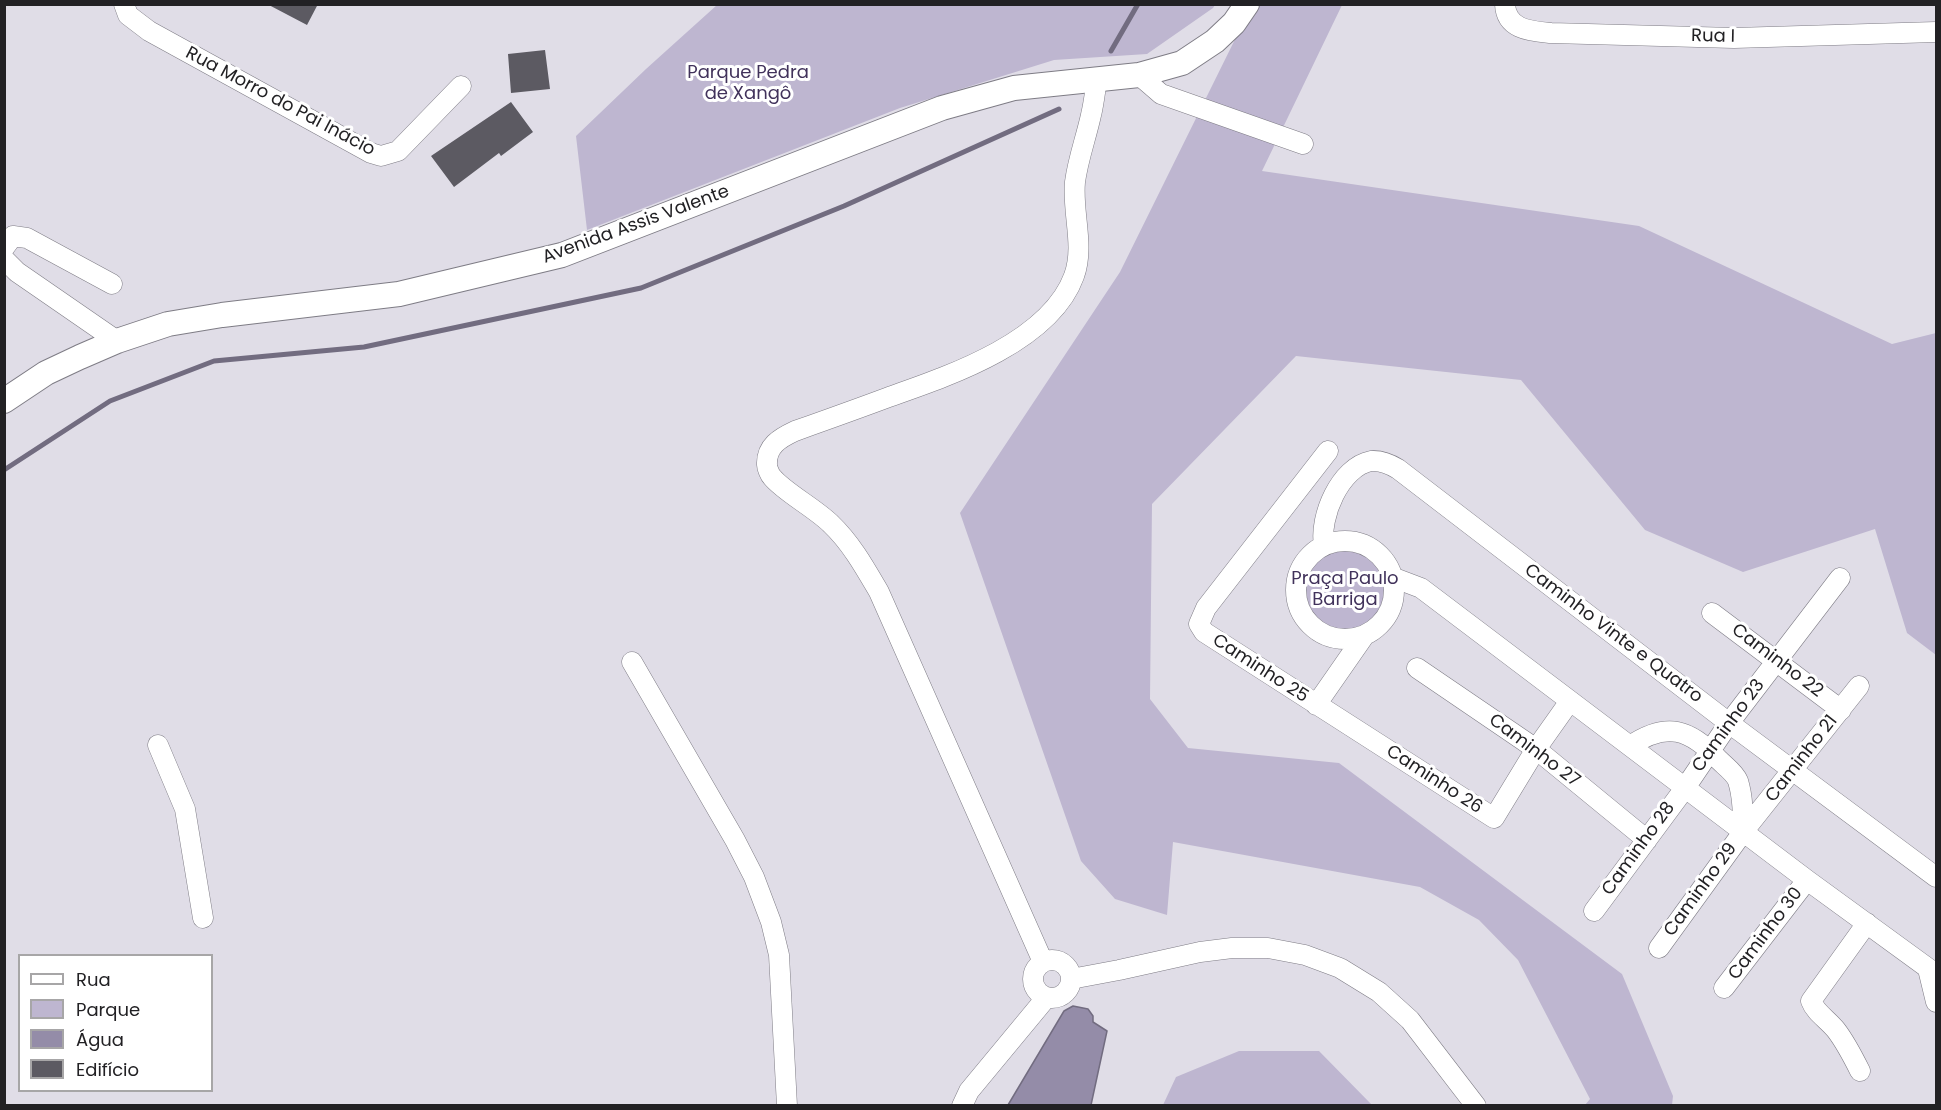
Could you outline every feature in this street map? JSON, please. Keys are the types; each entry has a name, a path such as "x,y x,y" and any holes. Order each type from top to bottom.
{"main road":[{"name":"Avenida Assis Valente","path":"4,401 46,373 117,341 168,324 222,315 399,294 562,255 942,108 1014,88 1139,75 1182,63 1215,41 1234,22 1247,4"}],"street":[{"name":"Rua Morro do Pai Inácio","path":"124,4 129,15 149,31 371,153 381,156 398,151 461,87"},
{"name":"Rua I","path":"1505,4 1509,19 1527,31 1734,38 1936,32"},
{"path":"1139,75 1161,94 1303,144"},
{"path":"1043,962 879,592 848,543 824,518 771,477 767,464 771,447 781,438 944,378 987,358 1032,330 1050,314 1061,301 1074,277 1079,256 1075,184 1079,156 1091,115 1097,79"},
{"path":"4,248 12,236 27,238 112,284"},
{"path":"4,259 17,272 117,341"},
{"name":"Caminho 25","path":"1328,451 1206,608 1199,624 1204,632 1213,639 1316,705 1364,636"},
{"name":"Caminho Vinte e Quatro","path":"1324,545 1322,533 1324,517 1339,487 1349,474 1372,461 1385,462 1398,469 1729,723 1936,877"},
{"path":"1340,541 1357,542 1373,549 1385,561 1392,577 1394,591 1391,605 1384,618 1364,636 1342,639 1323,633 1307,622 1298,604 1296,584 1302,565 1308,557 1324,545 1340,541"},
{"path":"1392,577 1421,588 1932,972 1936,1002"},
{"name":"Caminho 23","path":"1685,788 1729,723 1840,578"},
{"name":"Caminho 22","path":"1712,613 1841,710"},
{"path":"632,662 735,840 754,877 771,922 779,955 788,1106"},
{"name":"Caminho 27","path":"1418,668 1536,749 1647,840"},
{"name":"Caminho 21","path":"1743,832 1860,686"},
{"name":"Caminho 26","path":"1316,705 1494,818 1536,749 1570,701"},
{"path":"1630,746 1659,731 1678,731 1710,750 1737,779 1742,805 1743,832"},
{"path":"158,745 185,809 203,918"},
{"name":"Caminho 28","path":"1594,911 1685,788"},
{"name":"Caminho 29","path":"1659,948 1743,832"},
{"name":"Caminho 30","path":"1725,988 1807,880"},
{"path":"1860,1071 1846,1044 1811,1001 1867,923"},
{"path":"1071,979 1200,952 1232,948 1268,948 1305,955 1340,968 1379,992 1410,1020 1476,1106"},
{"path":"1055,960 1067,967 1071,979 1064,995 1058,998 1046,998 1036,991 1032,978 1038,966 1043,962 1055,960"},
{"path":"962,1106 969,1091 1046,998"}],"green space":[{"name":"Parque Pedra de Xangô","path":"717,5 1215,5 1147,54 1054,60 900,108 587,230 576,136"},
{"path":"1252,5 1342,5 1262,171 1639,226 1892,344 1936,333 1936,655 1907,633 1875,529 1743,572 1645,530 1521,380 1296,356 1152,504 1150,699 1188,748 1339,763 1622,974 1673,1096 1672,1105 1585,1105 1590,1099 1518,960 1479,920 1420,887 1173,842 1167,915 1115,899 1081,861 960,513 1120,272"},
{"name":"Praça Paulo Barriga","path":"1345,551 1360,554 1373,562 1381,575 1384,590 1381,605 1373,618 1360,626 1345,629 1330,626 1317,618 1309,605 1306,590 1309,575 1317,562 1330,554"},
{"path":"1239,1051 1319,1051 1372,1105 1163,1105 1176,1077"}],"water":[{"path":"1073,1006 1088,1009 1093,1016 1093,1022 1107,1031 1091,1105 1008,1105 1064,1011"}],"building":[{"path":"267,4 318,4 307,25"},
{"path":"545,50 550,89 511,93 508,54"},
{"path":"511,102 533,132 501,156 499,153 454,187 431,156"}],"waterway":[{"path":"1111,51 1138,4"},
{"path":"4,470 110,401 214,361 364,347 641,288 844,206 1059,109"}]}
